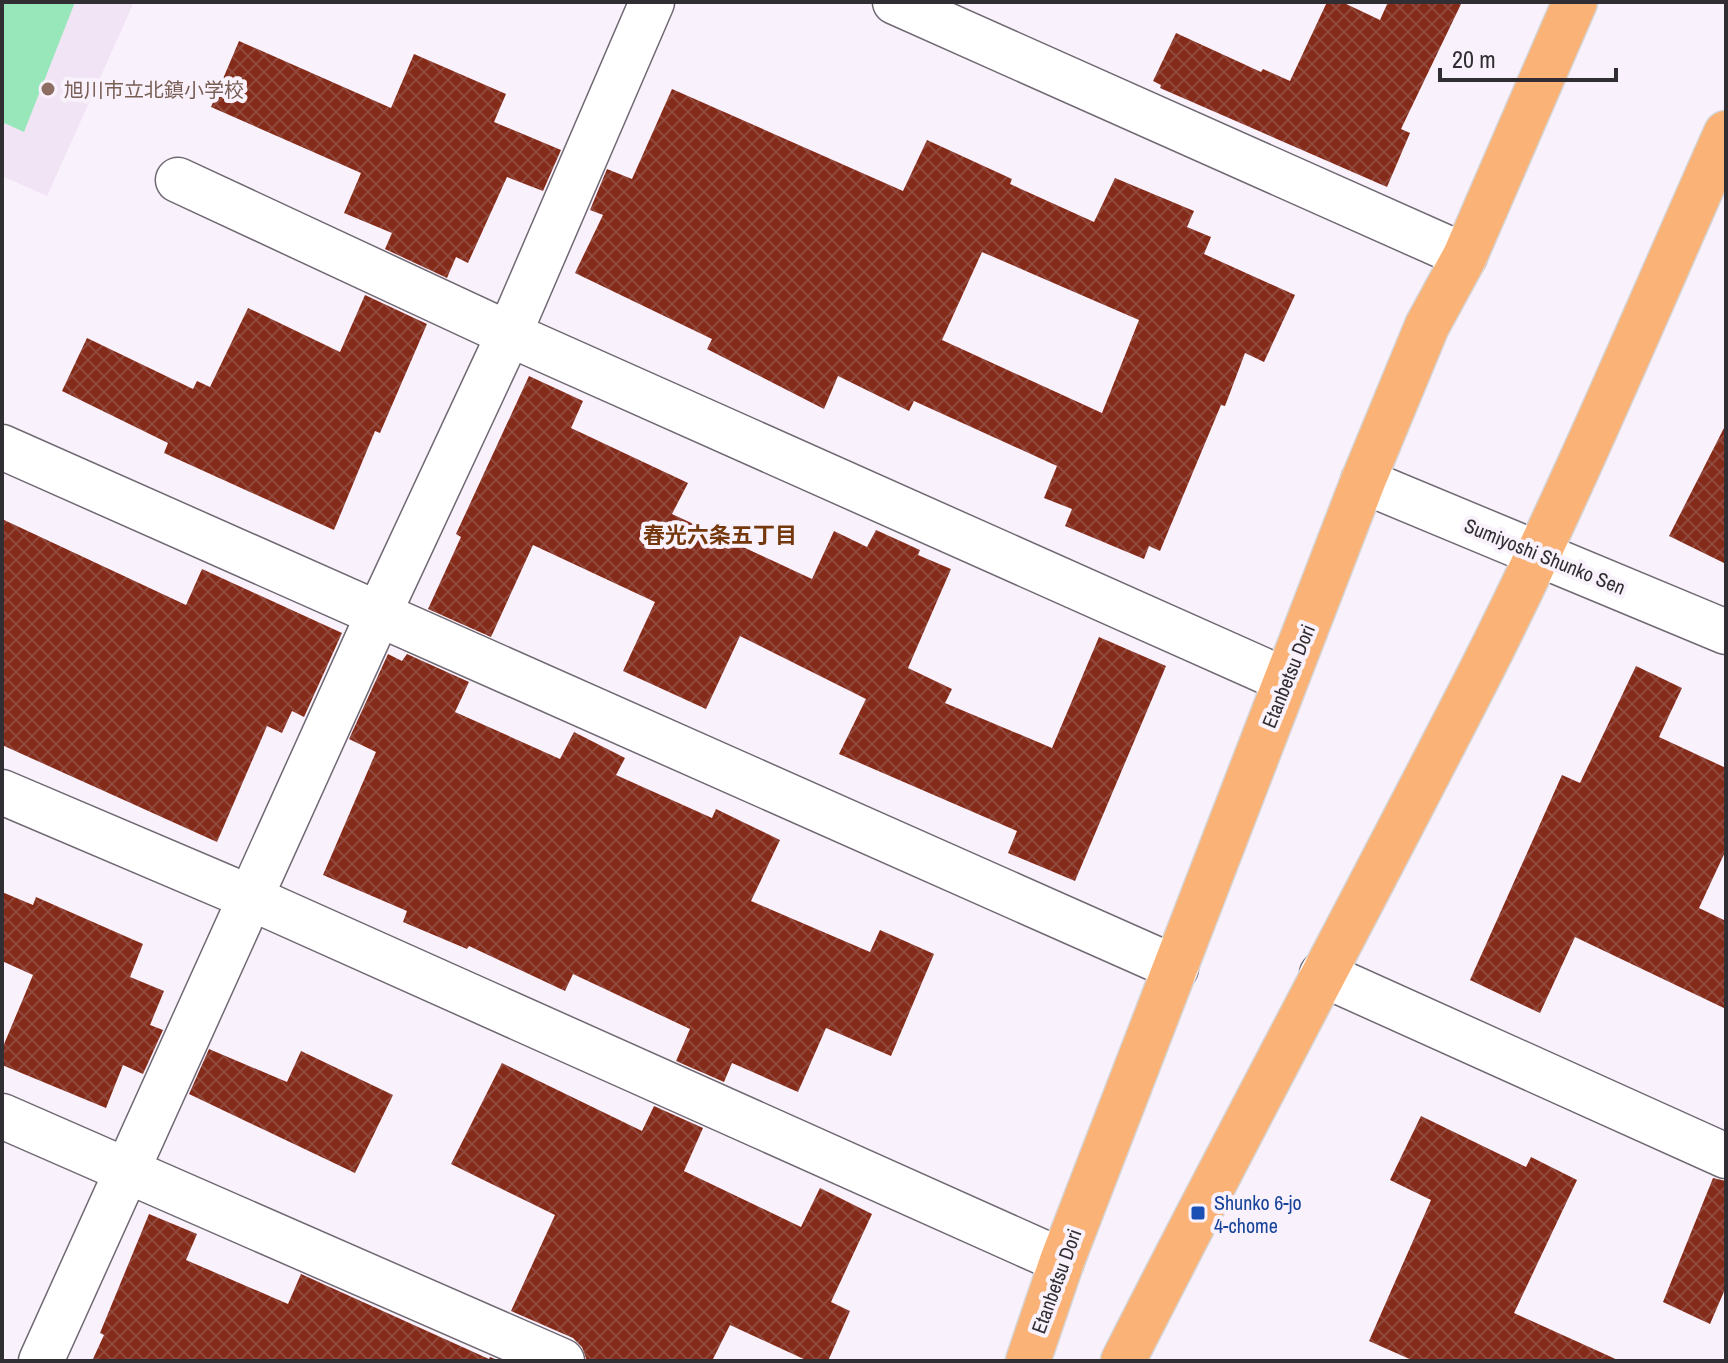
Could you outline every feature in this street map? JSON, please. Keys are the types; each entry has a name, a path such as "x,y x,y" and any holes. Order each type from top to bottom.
{"main road":[{"name":"Etanbetsu Dori","path":"1028,1361 1062,1261 1363,481 1427,326 1465,256 1575,2"},
{"path":"1123,1361 1478,677 1538,554 1726,133"}],"street":[{"path":"41,1361 379,613 509,334 652,2"},
{"path":"895,2 1465,256"},
{"path":"178,180 509,334 1285,680"},
{"path":"2,447 1176,968"},
{"name":"Sumiyoshi Shunko Sen","path":"1363,481 1726,632"},
{"path":"2,792 251,898 1062,1261"},
{"path":"1322,974 1726,1156"},
{"path":"2,1116 562,1361"}],"shaded area":[{"name":"旭川市立北鎮小学校","path":"2,2 134,2 47,196 2,176"}],"green space":[{"path":"2,2 75,2 24,132 2,122"}],"building":[{"path":"1327,2 1342,2 1380,20 1388,2 1462,2 1401,129 1410,133 1387,187 1160,88 1161,85 1153,81 1176,33 1261,72 1263,69 1290,81"},
{"path":"239,41 391,108 414,54 506,94 494,122 561,150 543,191 507,177 468,263 456,257 447,278 385,249 392,233 344,213 361,173 211,107"},
{"path":"672,89 903,191 927,140 1012,179 1010,184 1094,222 1115,178 1194,211 1187,227 1211,237 1204,254 1295,295 1264,362 1245,353 1225,406 1221,405 1160,551 1149,546 1144,559 1065,526 1072,509 1044,498 1057,466 914,401 909,411 838,376 824,409 707,349 712,339 575,273 603,215 590,210 607,169 632,179","holes":["982,252 1139,320 1102,413 942,340"]},
{"path":"365,295 427,324 380,433 375,431 334,530 164,453 168,443 62,391 87,338 193,389 197,381 210,387 248,308 340,352"},
{"path":"529,376 583,401 571,428 688,483 672,514 812,579 834,531 867,547 876,530 920,550 918,555 951,569 908,668 952,689 945,703 1052,748 1099,637 1166,666 1075,881 1008,853 1017,831 839,754 866,699 740,636 706,709 623,671 655,602 533,545 491,637 428,609 461,537 456,534"},
{"path":"1726,424 1726,564 1669,536"},
{"path":"2,519 186,605 202,569 342,633 304,717 292,711 282,733 267,726 217,842 2,745"},
{"path":"388,654 402,661 407,654 469,682 455,712 560,759 574,732 625,758 616,775 712,818 716,809 780,840 751,901 870,952 880,930 934,954 891,1056 826,1028 798,1092 732,1063 724,1082 676,1061 690,1029 573,974 565,991 469,946 467,949 403,922 407,911 323,875 376,752 349,739"},
{"path":"1636,666 1682,688 1659,737 1726,768 1726,850 1699,908 1726,921 1726,1009 1575,937 1540,1013 1470,980 1562,775 1580,783"},
{"path":"2,892 33,905 36,897 143,944 130,977 164,991 150,1025 163,1030 143,1074 123,1065 106,1108 2,1065 2,1049 33,975 2,961"},
{"path":"209,1049 287,1082 301,1051 393,1095 355,1173 189,1094"},
{"path":"502,1063 642,1131 654,1106 703,1128 684,1171 801,1227 820,1188 872,1214 831,1302 850,1311 828,1361 808,1361 730,1325 712,1361 587,1361 582,1347 573,1338 511,1311 555,1215 451,1164"},
{"path":"1421,1116 1526,1167 1531,1157 1577,1180 1514,1313 1620,1361 1414,1361 1369,1341 1431,1200 1390,1180"},
{"path":"1713,1178 1726,1181 1726,1287 1710,1324 1663,1302"},
{"path":"149,1214 197,1234 186,1260 288,1304 301,1274 489,1359 500,1361 92,1361 104,1335 100,1333"}],"place":[{"name":"旭川市立北鎮小学校","path":"48,89"},
{"name":"Shunko 6-jo 4-chome","path":"1198,1213"}],"district":[{"name":"春光六条五丁目","path":"720,535"}]}
